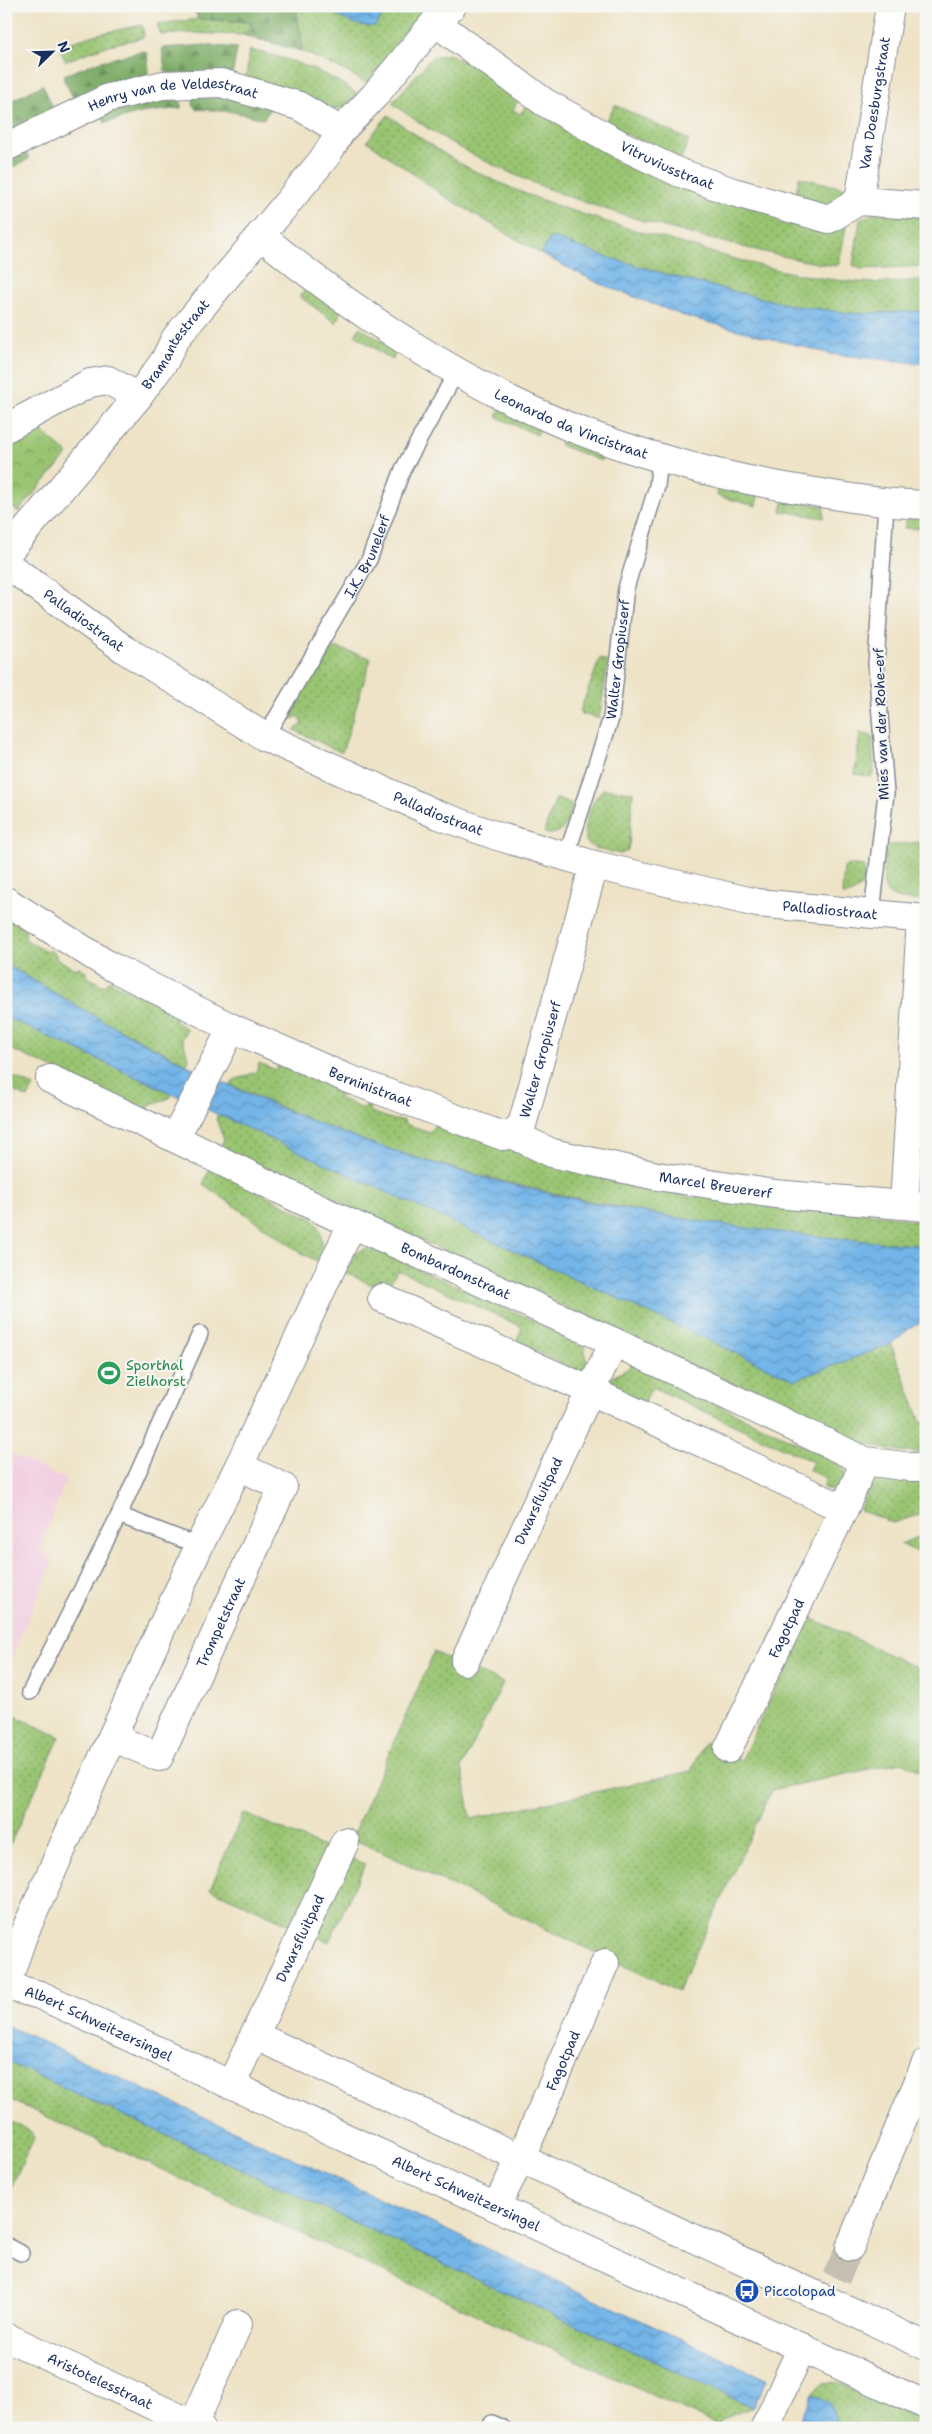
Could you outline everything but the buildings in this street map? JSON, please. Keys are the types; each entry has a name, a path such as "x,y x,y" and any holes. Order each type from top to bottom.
{"street":[{"name":"Van Doesburgstraat","path":"858,201 890,6"},
{"name":"Vitruviusstraat","path":"443,14 544,102 621,145 678,172 733,192 829,219 858,201"},
{"name":"Bramantestraat","path":"6,554 138,397 165,360 174,339 326,156 341,131 374,96 443,14"},
{"name":"Henry van de Veldestraat","path":"6,147 108,98 163,85 221,82 299,106 341,131"},
{"path":"858,201 926,206"},
{"name":"Leonardo da Vincistraat","path":"260,235 308,275 356,308 457,371 570,427 660,459 744,480 886,504 926,505"},
{"path":"6,428 90,383 108,380 138,397"},
{"name":"Palladiostraat","path":"6,564 124,649 265,737 436,814 594,865 758,903 924,919"},
{"name":"Walter Gropiuserf","path":"512,1134 522,1125 594,865"},
{"name":"Berninistraat","path":"6,901 108,964 232,1028 346,1078 503,1136 512,1134"},
{"path":"915,1206 924,919"},
{"path":"175,1138 232,1028"},
{"name":"Bombardonstraat","path":"50,1079 175,1138 266,1184 614,1342 865,1461 910,1467 926,1467"},
{"name":"Marcel Breuererf","path":"512,1134 552,1153 657,1176 775,1194 915,1206"},
{"path":"6,1986 22,1938 112,1737 199,1546 240,1466 352,1224"},
{"path":"382,1298 592,1391 844,1509 865,1461"},
{"name":"Dwarsfluitpad","path":"465,1661 543,1490 614,1342"},
{"name":"Trompetstraat","path":"112,1737 159,1757 283,1486 240,1466"},
{"name":"Fagotpad","path":"728,1749 844,1509"},
{"name":"Dwarsfluitpad","path":"231,2085 345,1842"},
{"name":"Fagotpad","path":"496,2207 521,2158 605,1963"},
{"name":"Albert Schweitzersingel","path":"6,1986 40,1995 926,2405"},
{"path":"254,2035 521,2158 831,2289 926,2346"},
{"path":"850,2247 926,2063"},
{"name":"Aristotelesstraat","path":"6,2337 196,2427 238,2324"},
{"path":"765,2428 802,2347"}],"lane":[{"name":"I.K. Brunelerf","path":"265,737 369,560 403,469 457,371"},
{"name":"Walter Gropiuserf","path":"566,857 611,718 626,588 657,486 660,459"},
{"name":"Mies van der Rohe-erf","path":"872,913 886,793 876,664 886,504"},
{"path":"30,1692 119,1515 200,1334"},
{"path":"119,1515 199,1546"},
{"path":"6,2245 21,2253"},
{"path":"489,2428 492,2422 503,2428"}],"shaded area":[{"path":"6,1451 66,1480 39,1550 54,1559 6,1670"}],"green space":[{"path":"193,6 296,6 302,46 301,51 243,35 251,28 251,22 198,19"},
{"path":"296,6 326,6 330,11 375,25 391,6 433,6 366,83 343,70 301,51 302,46"},
{"path":"198,19 251,22 251,28 247,33 240,35 191,33 161,35 157,24"},
{"path":"142,25 144,36 142,38 109,45 65,61 59,46 98,34"},
{"path":"206,45 237,48 233,72 230,74 167,73 165,71 162,48"},
{"path":"250,50 307,66 334,79 358,95 342,108 330,108 293,91 246,76"},
{"path":"143,51 147,53 149,70 147,75 74,99 63,78 64,75 98,62"},
{"path":"450,54 461,61 465,56 520,98 513,109 520,114 528,103 750,207 840,229 846,227 839,264 836,266 771,254 623,215 542,186 464,150 427,128 392,103 432,57"},
{"path":"43,85 52,106 51,111 6,135 6,103"},
{"path":"193,94 212,95 271,107 264,119 234,112 196,109 193,106"},
{"path":"180,95 181,108 141,113 105,123 101,114"},
{"path":"615,105 689,140 681,159 604,124"},
{"path":"388,115 446,155 491,179 541,200 618,225 764,267 796,274 861,282 926,279 926,311 855,314 790,305 686,280 603,256 551,237 541,254 441,194 367,141"},
{"path":"25,150 29,159 6,171 6,159"},
{"path":"799,177 848,189 844,196 829,207 795,198"},
{"path":"874,213 925,217 926,266 861,269 853,265 860,220"},
{"path":"307,288 341,311 336,323 299,296"},
{"path":"360,327 397,351 392,360 355,335"},
{"path":"501,407 541,425 537,435 497,417"},
{"path":"34,425 68,454 18,512 6,502 6,445"},
{"path":"562,437 604,452 601,461 560,445"},
{"path":"719,485 758,496 756,506 717,496"},
{"path":"784,500 824,506 824,518 781,511"},
{"path":"908,516 926,517 926,529 904,528"},
{"path":"334,647 371,658 343,750 340,752 294,730 303,724 299,716 290,720 292,710 322,654"},
{"path":"600,658 608,662 598,718 581,714 580,711"},
{"path":"860,733 872,736 874,773 871,777 855,774"},
{"path":"604,789 633,792 629,846 627,851 621,854 594,848 587,843 585,838 584,831 591,806 595,798"},
{"path":"556,798 573,805 568,821 563,829 559,832 548,834 544,832"},
{"path":"920,842 925,898 910,900 890,895 884,882 887,850 891,845"},
{"path":"847,865 864,867 864,878 857,890 843,895 844,868"},
{"path":"6,917 26,930 25,939 46,952 49,950 56,954 56,958 75,969 79,967 86,972 86,976 104,986 109,981 176,1013 174,1021 187,1029 182,1038 189,1059 187,1064 105,1022 6,964"},
{"path":"6,1017 173,1094 170,1098 148,1105 151,1113 6,1047"},
{"path":"259,1063 276,1070 279,1063 339,1089 339,1098 361,1108 369,1106 371,1112 395,1120 404,1120 405,1124 430,1132 435,1125 602,1173 602,1179 626,1185 635,1183 638,1187 661,1192 663,1189 672,1194 696,1198 699,1192 904,1218 905,1220 926,1221 926,1246 793,1235 702,1222 564,1196 427,1161 344,1133 231,1085 234,1080 256,1072"},
{"path":"6,1074 34,1086 28,1098 6,1088"},
{"path":"218,1114 795,1380 891,1344 921,1422 926,1422 926,1453 886,1449 847,1437 226,1150 220,1146 224,1140 216,1119"},
{"path":"210,1168 313,1219 317,1224 322,1239 317,1261 298,1251 203,1184"},
{"path":"371,1248 583,1342 588,1366 583,1373 516,1343 522,1327 398,1270 385,1291 340,1270 352,1255 361,1250"},
{"path":"631,1364 840,1463 845,1473 839,1491 823,1488 826,1478 809,1470 813,1462 652,1387 644,1403 609,1386 612,1377 629,1368"},
{"path":"884,1477 926,1478 926,1513 893,1523 859,1510 871,1484"},
{"path":"926,1534 926,1556 900,1544"},
{"path":"809,1617 926,1672 926,1774 902,1762 772,1790 678,1991 349,1837 353,1834 434,1652 503,1683 462,1767 471,1819 691,1771 705,1742 741,1761"},
{"path":"6,1712 60,1737 6,1853"},
{"path":"243,1813 365,1864 329,1942 210,1889"},
{"path":"6,2063 13,2064 753,2407 722,2419 719,2426 6,2098"},
{"path":"12,2122 32,2132 34,2138 6,2198 6,2135"},
{"path":"839,2382 926,2423 926,2428 840,2428 829,2403 812,2393 823,2384"}],"water":[{"path":"326,6 391,6 375,26 369,26 348,21"},
{"path":"551,237 603,256 686,280 790,305 855,314 926,311 926,364 831,354 684,316 598,283 541,254"},
{"path":"6,964 95,1016 234,1088 330,1128 445,1167 513,1185 649,1213 787,1233 926,1246 926,1320 910,1328 891,1344 795,1380 6,1017"},
{"path":"6,2025 767,2379 753,2407 13,2064 6,2063"},
{"path":"812,2393 829,2403 840,2428 797,2428"}],"tunnel":[{"path":"836,2278 850,2247"}],"place":[{"name":"Sporthal Zielhorst","path":"109,1373"},
{"name":"Piccolopad","path":"747,2291"}]}
